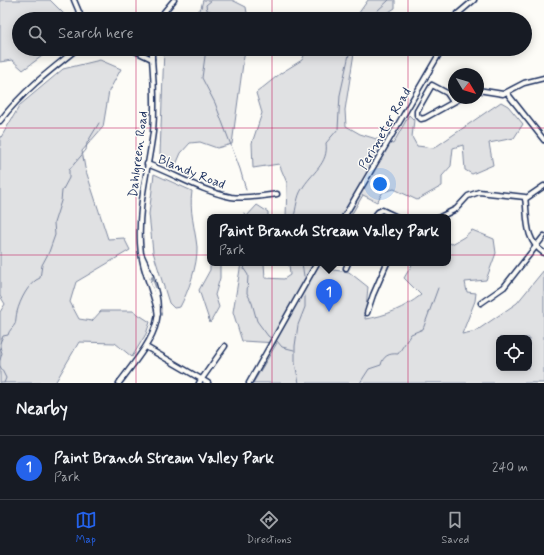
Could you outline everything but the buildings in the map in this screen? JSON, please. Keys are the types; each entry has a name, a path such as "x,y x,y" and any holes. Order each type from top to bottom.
{"street":[{"path":"74,0 79,12"},
{"path":"164,12 174,0"},
{"path":"460,12 474,0"},
{"path":"0,121 22,95 45,73 68,56"},
{"path":"146,56 152,59"},
{"name":"Perimeter Road","path":"346,214 438,56"},
{"name":"Dahlgreen Road","path":"120,383 146,347 154,333 158,314 154,297 142,266 140,253 141,197 153,131 154,86 152,59"},
{"path":"484,90 499,94 507,93 524,83 544,78"},
{"path":"432,85 447,93 453,102 425,118 420,118 417,115 417,111 432,85"},
{"path":"507,93 544,140"},
{"name":"Blandy Road","path":"147,164 212,192 232,197 255,197 277,194"},
{"path":"446,214 456,209 473,193 479,192 525,198 544,186"},
{"path":"525,198 528,233 535,247 544,253"},
{"path":"376,214 382,210 391,214"},
{"path":"481,303 504,287 544,236"},
{"path":"249,383 315,266"},
{"path":"367,313 386,266"},
{"path":"200,381 225,346"},
{"path":"146,347 200,381 208,383"}],"shaded area":[{"path":"0,0 50,0 62,12 12,12 12,56 42,56 23,70 12,60 0,62"},
{"path":"203,0 232,0 246,7 247,12 196,12 201,8"},
{"path":"368,0 395,0 395,8 389,12 360,12"},
{"path":"164,56 244,56 232,144 217,148 200,142 190,143 181,153 175,167 160,154"},
{"path":"304,56 354,56 345,110 346,126 360,134 393,144 409,115 414,120 412,137 417,146 434,148 501,102 508,106 523,124 514,138 489,143 493,165 472,174 465,170 463,145 453,148 451,166 442,176 442,186 417,200 394,189 383,192 377,202 363,195 352,214 286,214 287,183 279,164 253,168 252,143 262,113 256,93 281,73 302,60"},
{"path":"100,60 121,69 109,91 103,127 82,151 85,168 108,239 124,238 130,250 76,282 70,302 79,319 92,321 101,311 133,311 150,322 146,334 132,357 115,343 79,342 55,383 0,383 0,312 5,304 0,296 0,139 20,105 63,69"},
{"path":"154,174 192,191 192,212 197,254 192,278 180,307 174,308 169,303 153,252 149,214"},
{"path":"257,205 268,212 268,214 249,214"},
{"path":"472,230 494,239 496,253 486,280 465,282 467,292 476,293 475,301 462,334 476,331 517,303 544,270 544,383 253,383 277,343 242,341 233,312 241,266 264,266 265,278 284,279 290,275 289,266 326,266 333,270 349,272 368,287 365,319 394,311 421,295 404,278 411,266 451,266 451,244 464,237"},
{"path":"210,266 220,266 220,278 215,295 219,307 210,323 199,290 210,270"}],"waterway":[{"path":"212,0 206,5 207,10 213,12"},
{"path":"376,12 389,0"},
{"path":"205,56 202,78 215,103 240,169 246,190"},
{"path":"295,214 300,192 322,163 325,157 326,143 338,129 340,95 349,56"},
{"path":"0,343 3,336 8,335 15,324 18,307 29,287 40,278 42,265 49,252 55,235 54,223 61,201 62,191 69,178 69,170 86,150 87,143 99,123"},
{"path":"245,266 244,269 248,275 247,293 252,303 257,321 271,338"},
{"path":"302,266 304,276"},
{"path":"360,383 369,369 381,365 383,359 387,356 398,354 411,334 423,329 438,288"},
{"path":"299,383 295,363 295,346 298,325 305,307 305,296"},
{"path":"277,341 282,347 294,350"},
{"path":"0,347 2,353 0,360"},
{"path":"0,366 6,378 4,383"}],"place":[{"name":"Paint Branch Stream Valley Park","path":"329,312"}]}
